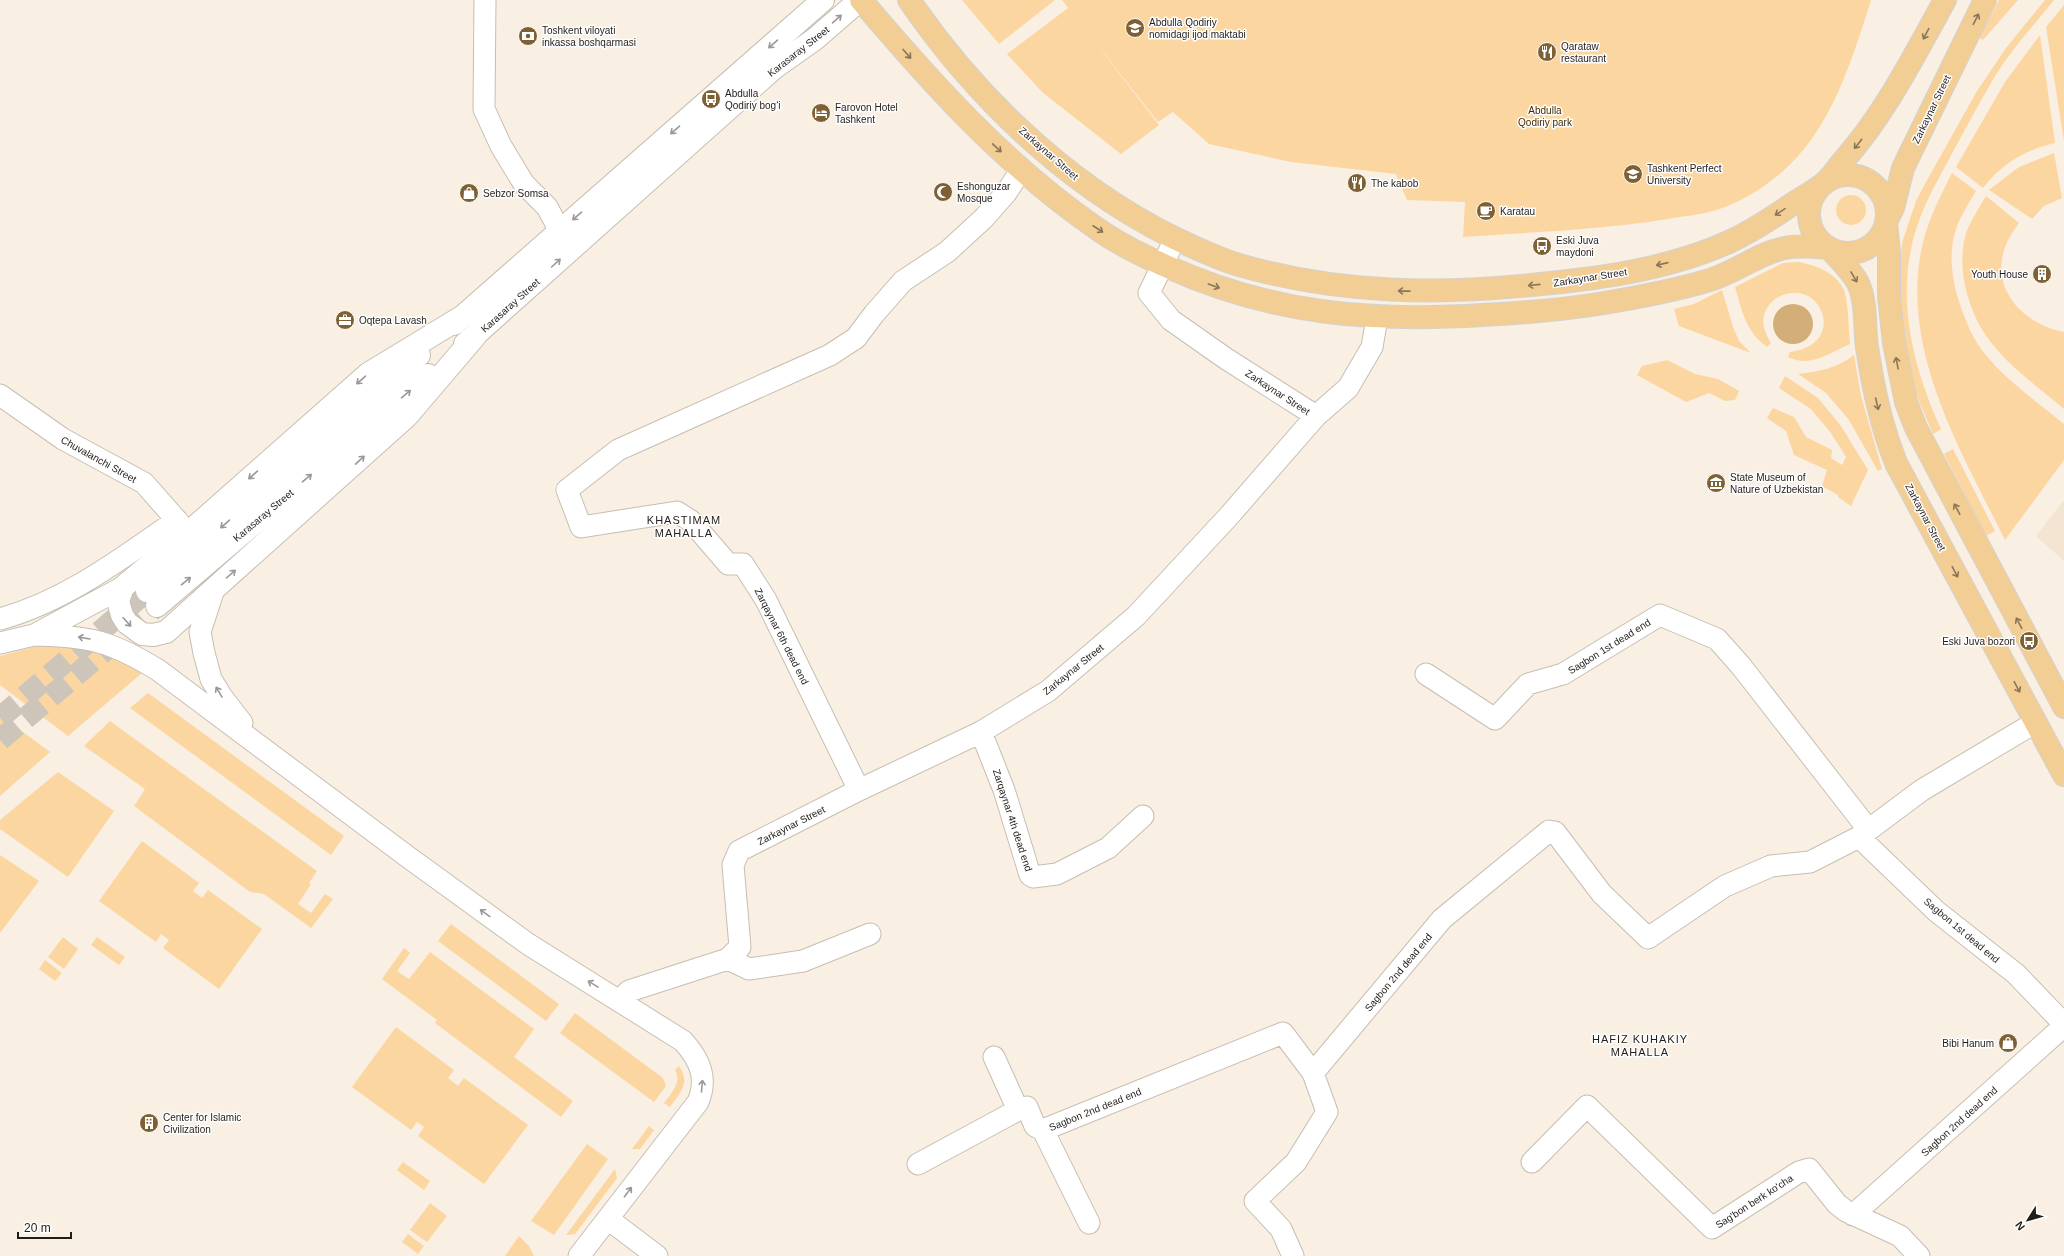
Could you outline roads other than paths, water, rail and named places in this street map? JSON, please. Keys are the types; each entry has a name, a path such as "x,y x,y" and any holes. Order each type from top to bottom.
{"main road":[{"name":"Karasaray Street","path":"823,0 560,230 152,599 476,335 774,68 815,39 860,0"},
{"name":"Zarkaynar Street","path":"860,0 951,102 1021,170 1098,230 1163,265 1209,284 1262,301 1328,313 1377,318 1471,316 1575,308 1649,295 1699,283 1728,273 1783,248 1829,248 1846,253 1864,250 1878,238 1893,208 1903,168 1986,0"},
{"name":"Zarkaynar Street","path":"909,0 938,42 988,98 1023,132 1060,164 1097,192 1132,215 1175,239 1237,265 1293,278 1338,286 1409,291 1528,286 1622,272 1703,252 1750,231 1824,183 1836,177 1849,175 1868,181 1882,196 1886,208 1889,252 1889,297 1894,343 1899,373 1911,415 1939,474 2064,707"},
{"name":"Zarkaynar Street","path":"1945,0 1902,80 1879,116 1855,148 1812,199 1809,218 1815,236 1829,248 1850,271 1860,289 1864,308 1867,344 1874,389 1884,430 1897,465 2064,775"},
{"path":"465,315 368,374 183,526 123,587 118,601 124,619 138,632 154,635 166,632 407,416 476,335"}],"street":[{"path":"485,0 484,108 501,146 524,184 547,207 560,230 574,247"},
{"name":"Zarqaynar 6th dead end","path":"859,790 766,600 743,564 728,564 691,521 677,512 581,527 567,490 618,450 830,355 856,338 874,314 903,281 947,252 984,218 1006,193 1021,170"},
{"path":"1163,265 1175,239"},
{"name":"Zarkaynar Street","path":"728,959 740,947 733,865 739,851 859,790 981,732 1048,691 1136,616 1228,517 1316,416 1225,358 1171,320 1150,293 1163,265"},
{"path":"1316,416 1348,388 1372,347 1377,318"},
{"name":"Chuvalanchi Street","path":"0,395 63,439 144,484 183,526"},
{"path":"0,619 40,605 88,580 183,526"},
{"path":"0,643 34,635 123,587"},
{"path":"214,589 200,632 211,679 222,697 260,745"},
{"name":"Sagbon 1st dead end","path":"1426,674 1495,719 1528,684 1563,674 1660,615 1717,639 1741,666 1863,833 1936,911 2016,974 2064,1025"},
{"path":"34,635 85,638 104,642 132,654 158,670 408,857 528,944 683,1042 698,1060 702,1072 703,1086 698,1102 579,1256"},
{"path":"1863,833 1922,790 2036,722"},
{"name":"Zarqaynar 4th dead end","path":"981,732 1004,790 1030,875 1033,877 1057,874 1108,848 1142,816"},
{"name":"Sagbon 2nd dead end","path":"1018,1110 1027,1107 1035,1126 1043,1130 1283,1033 1313,1073 1442,919 1549,831 1554,832 1602,894 1648,938 1725,886 1771,866 1810,862 1863,833"},
{"path":"619,1001 628,991 728,959 749,969 803,961 870,934"},
{"name":"Sagbon 2nd dead end","path":"1853,1215 2064,1025"},
{"path":"918,1164 1018,1110 994,1057"},
{"path":"1293,1256 1281,1229 1255,1201 1296,1162 1327,1112 1313,1073"},
{"name":"Sag'bon berk ko'cha","path":"1532,1162 1587,1106 1712,1228 1805,1169 1809,1169 1838,1204 1853,1215 1900,1236 1919,1256"},
{"path":"1043,1130 1089,1223"},
{"path":"608,1219 657,1256"}],"tunnel":[{"path":"0,718 147,591"},
{"path":"0,740 157,606"}],"place":[{"name":"Abdulla Qodiriy nomidagi ijod maktabi","path":"1135,28"},
{"name":"Toshkent viloyati inkassa boshqarmasi","path":"528,36"},
{"name":"Qarataw restaurant","path":"1547,52"},
{"name":"Abdulla Qodiriy bogʻi","path":"711,99"},
{"name":"Farovon Hotel Tashkent","path":"821,113"},
{"name":"Tashkent Perfect University","path":"1633,174"},
{"name":"The kabob","path":"1357,183"},
{"name":"Eshonguzar Mosque","path":"943,192"},
{"name":"Sebzor Somsa","path":"469,193"},
{"name":"Karatau","path":"1486,211"},
{"name":"Eski Juva maydoni","path":"1542,246"},
{"name":"Youth House","path":"2042,274"},
{"name":"Oqtepa Lavash","path":"345,320"},
{"name":"State Museum of Nature of Uzbekistan","path":"1716,483"},
{"name":"Eski Juva bozori","path":"2029,641"},
{"name":"Bibi Hanum","path":"2008,1043"},
{"name":"Center for Islamic Civilization","path":"149,1123"}],"district":[{"name":"KHASTIMAM MAHALLA","path":"684,526"},
{"name":"HAFIZ KUHAKIY MAHALLA","path":"1640,1045"}],"park label":[{"name":"Abdulla Qodiriy park","path":"1545,116"}]}
